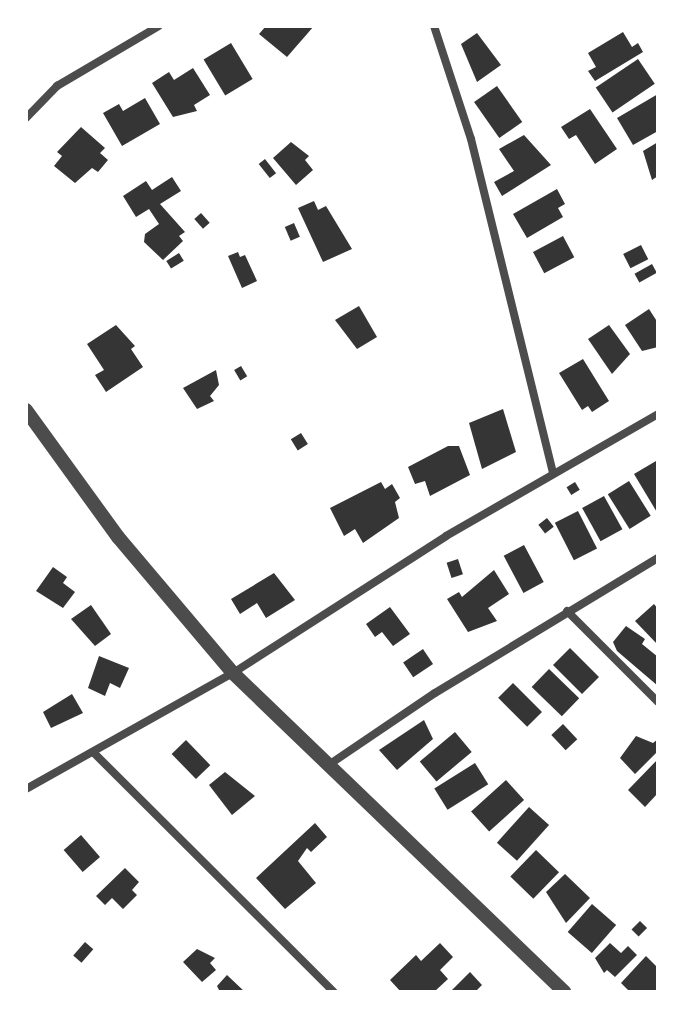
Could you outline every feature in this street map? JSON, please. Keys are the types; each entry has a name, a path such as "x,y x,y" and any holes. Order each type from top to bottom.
{"street":[{"path":"26,118 57,86 159,26"},
{"path":"434,26 471,139 553,472"},
{"path":"26,410 118,537 233,673 326,766 565,992"},
{"path":"26,789 233,673 553,472 658,414"},
{"path":"326,766 567,611 658,558"},
{"path":"567,611 658,702"},
{"path":"93,752 334,992"}],"building":[{"path":"266,26 314,26 287,57 259,34"},
{"path":"623,32 632,47 638,43 643,52 595,81 588,71 596,67 588,53"},
{"path":"477,33 501,65 477,82 461,44"},
{"path":"231,43 253,79 225,95 204,59"},
{"path":"638,59 655,84 612,112 596,88"},
{"path":"193,68 210,95 194,105 197,111 173,117 152,83 169,72 174,80"},
{"path":"497,86 522,122 499,138 474,102"},
{"path":"658,94 658,131 633,145 617,118"},
{"path":"145,98 160,124 122,146 103,113 119,104 123,111"},
{"path":"590,109 617,149 595,164 576,135 569,139 561,127"},
{"path":"81,127 105,148 100,153 108,160 98,172 92,168 75,183 54,166 62,156 57,152"},
{"path":"524,135 551,165 502,196 494,182 514,171 499,149"},
{"path":"291,142 309,156 305,160 313,170 296,185 273,158"},
{"path":"658,142 658,176 652,180 643,151"},
{"path":"265,159 276,173 270,178 259,164"},
{"path":"172,177 181,191 160,204 185,232 179,236 183,241 163,260 144,242 145,234 159,224 149,209 136,217 123,196 146,181 152,190"},
{"path":"557,189 565,204 558,208 563,217 527,238 513,214"},
{"path":"314,201 318,210 326,206 352,249 323,262 298,208"},
{"path":"201,213 210,223 203,229 194,219"},
{"path":"294,223 300,237 291,241 285,227"},
{"path":"563,236 574,257 544,273 533,252"},
{"path":"641,245 648,259 630,268 623,254"},
{"path":"238,252 240,257 245,255 257,281 242,288 228,256"},
{"path":"179,253 184,261 171,269 166,261"},
{"path":"652,264 657,273 639,282 635,274"},
{"path":"359,306 377,337 357,349 335,320"},
{"path":"649,309 658,323 658,347 642,351 625,325"},
{"path":"116,325 135,346 131,349 143,367 106,392 95,375 104,370 87,344"},
{"path":"609,325 630,354 612,374 588,339"},
{"path":"583,359 609,401 592,412 588,406 582,410 559,373"},
{"path":"241,366 247,376 240,380 234,370"},
{"path":"216,370 219,385 210,396 214,401 197,409 183,388"},
{"path":"503,409 516,452 482,469 469,423"},
{"path":"301,433 308,444 298,450 291,439"},
{"path":"448,446 459,446 470,475 430,496 425,481 415,484 408,467"},
{"path":"656,461 658,465 658,514 634,474"},
{"path":"629,481 651,516 630,529 608,494"},
{"path":"381,482 385,489 392,484 400,498 395,502 399,518 363,543 355,529 344,536 330,508"},
{"path":"575,482 580,490 571,495 567,487"},
{"path":"604,496 622,529 601,541 582,508"},
{"path":"578,511 597,548 574,560 555,523"},
{"path":"547,518 554,527 545,533 538,525"},
{"path":"524,545 544,582 523,593 504,556"},
{"path":"458,559 463,574 452,578 447,563"},
{"path":"53,567 67,577 63,583 75,592 63,608 36,591"},
{"path":"494,570 509,594 488,608 497,621 468,632 447,599 459,592 462,597"},
{"path":"274,573 295,600 266,618 257,603 240,614 231,599"},
{"path":"654,604 658,609 658,645 635,621"},
{"path":"91,605 111,634 95,646 71,619"},
{"path":"390,607 410,634 393,646 382,632 375,637 366,624"},
{"path":"626,626 645,639 642,644 658,657 658,686 617,651 613,642"},
{"path":"570,648 599,677 582,694 553,665"},
{"path":"423,649 433,664 413,677 403,662"},
{"path":"99,656 129,668 120,688 110,683 105,696 88,688"},
{"path":"549,669 579,698 562,716 532,687"},
{"path":"513,683 542,712 527,727 498,698"},
{"path":"72,694 83,713 51,728 43,712"},
{"path":"424,720 433,739 397,770 379,750"},
{"path":"563,724 577,739 566,750 551,735"},
{"path":"455,732 472,752 436,781 420,762"},
{"path":"636,736 653,743 658,739 658,751 635,774 620,758"},
{"path":"186,740 210,765 196,779 172,754"},
{"path":"658,759 658,793 645,807 628,790"},
{"path":"475,763 488,784 448,810 434,788"},
{"path":"225,772 255,796 232,815 209,785"},
{"path":"506,780 524,800 489,832 471,811"},
{"path":"529,807 549,825 517,861 497,843"},
{"path":"315,823 327,837 311,852 307,848 298,861 316,883 285,909 256,878"},
{"path":"81,835 100,857 83,872 64,850"},
{"path":"536,850 559,872 533,899 510,877"},
{"path":"125,868 139,882 132,890 137,895 123,909 112,898 105,905 96,896"},
{"path":"565,874 590,898 566,923 546,892"},
{"path":"592,904 616,925 592,953 568,932"},
{"path":"640,921 647,928 639,937 632,929"},
{"path":"85,942 93,949 81,963 73,956"},
{"path":"440,943 453,957 440,970 448,979 434,992 401,992 390,980 416,955 421,961"},
{"path":"610,943 621,953 628,946 637,955 615,977 607,970 604,973 595,958"},
{"path":"197,949 215,958 210,963 216,970 202,982 183,962"},
{"path":"646,956 658,968 658,991 630,992 621,983"},
{"path":"470,972 482,985 475,992 450,992"},
{"path":"227,975 245,992 220,992 217,986"}]}
